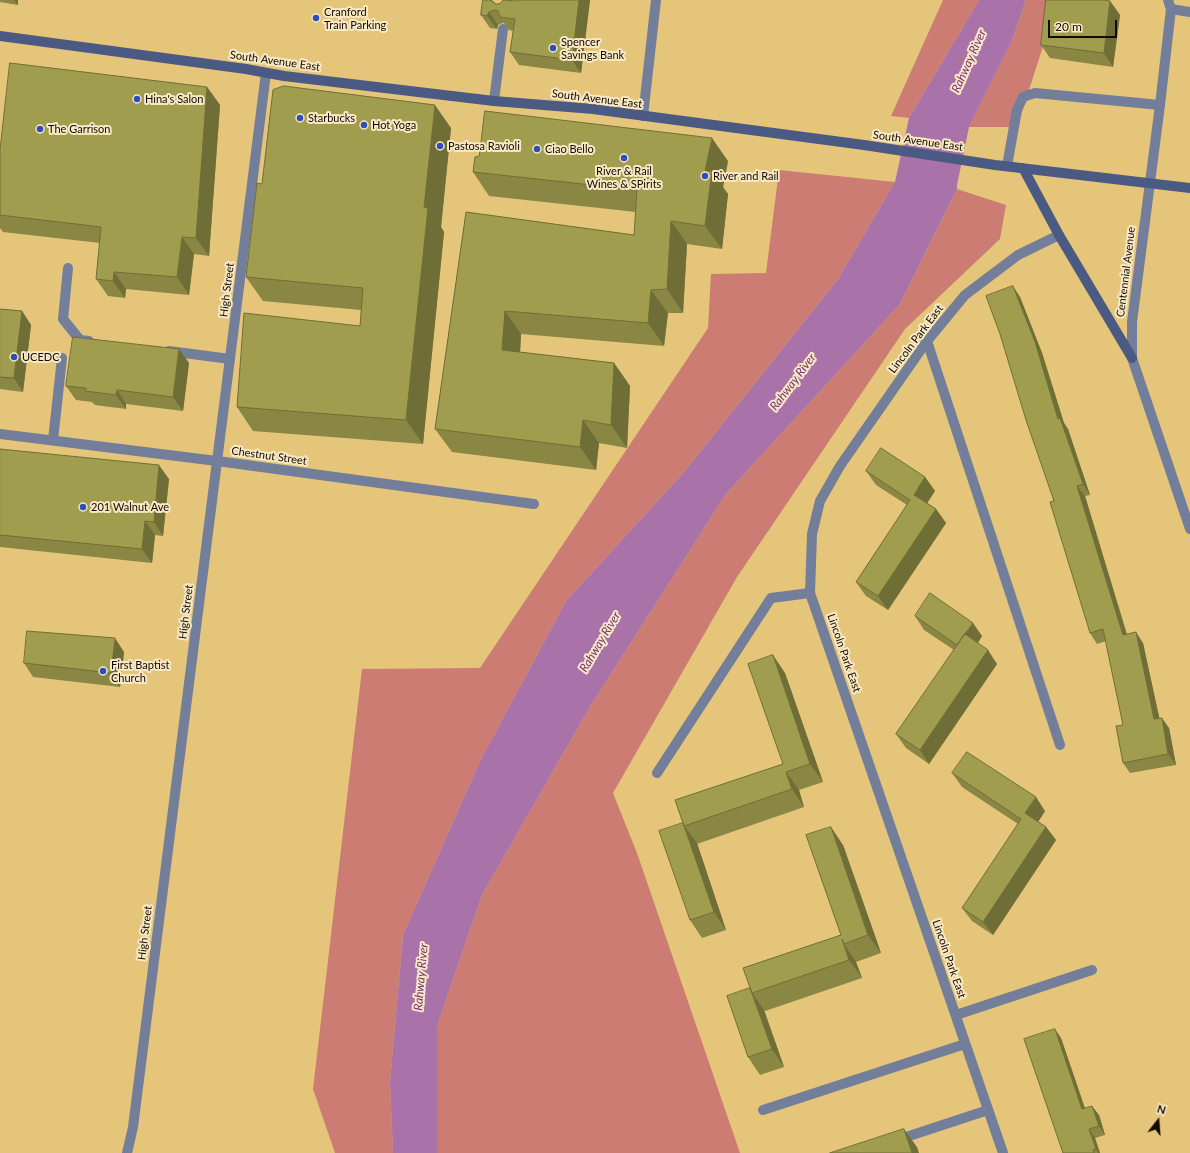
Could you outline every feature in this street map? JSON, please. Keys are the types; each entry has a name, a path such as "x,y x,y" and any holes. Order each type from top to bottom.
{"main road":[{"name":"South Avenue East","path":"0,36 246,69 266,73 494,100 593,109 864,145 1007,166 1190,188"},
{"path":"1023,168 1059,235 1132,358"}],"street":[{"path":"643,116 656,0"},
{"path":"1172,3 1190,12"},
{"name":"Centennial Avenue","path":"1172,3 1132,322 1132,358 1190,529"},
{"path":"494,100 503,29"},
{"name":"High Street","path":"127,1153 133,1127 266,73"},
{"path":"1007,166 1017,110 1023,97 1035,93 1160,105"},
{"name":"Lincoln Park East","path":"1003,1153 810,593 812,534 820,501 840,466 927,341 965,295 1018,256 1059,235"},
{"path":"68,268 63,319 80,340 96,342"},
{"path":"927,341 1060,745"},
{"path":"159,350 230,359"},
{"path":"54,440 62,358"},
{"name":"Chestnut Street","path":"0,434 217,461 534,504"},
{"path":"657,773 771,598 810,593"},
{"path":"956,1015 1092,970"},
{"path":"763,1110 966,1044"},
{"path":"886,1143 988,1110"}],"shaded area":[{"path":"943,0 979,0 909,118 891,116"},
{"path":"1026,0 1058,0 1017,127 969,127 1012,41"},
{"path":"779,170 895,182 838,279 685,471 566,601 480,761 403,935 390,1082 393,1153 335,1153 313,1089 362,669 480,668 708,328 711,274 766,273"},
{"path":"957,189 1006,205 1000,239 905,329 737,577 613,793 637,853 740,1153 437,1153 437,1026 482,895 591,705 726,494 900,304"}],"water":[{"name":"Rahway River","path":"979,0 1026,0 1012,41 969,127 957,189 900,304 726,494 591,705 482,895 437,1026 437,1153 393,1153 390,1082 403,935 480,761 566,601 685,471 838,279 895,182 909,118"}],"building":[{"name":"Spencer Savings Bank","path":"483,0 491,0 496,4 500,4 503,0 579,0 572,60 510,52 515,19 500,17 498,11 494,10 489,12 487,16 481,15"},
{"path":"1046,0 1110,1 1104,53 1041,45"},
{"path":"10,63 207,87 196,238 182,237 177,277 114,272 113,281 96,279 101,227 0,215 0,150"},
{"path":"284,86 435,105 424,207 428,208 406,420 237,407 244,313 360,326 363,288 246,277 257,183 262,184 273,90"},
{"path":"485,111 712,138 705,171 712,171 705,226 671,221 667,289 651,290 648,323 505,311 502,350 614,363 611,425 583,420 580,447 435,429 466,212 634,235 637,190 473,172 475,157 479,156"},
{"path":"1013,286 1035,342 1058,419 1060,418 1083,484 1077,486 1123,635 1136,632 1154,719 1162,718 1168,754 1123,763 1116,726 1123,725 1103,629 1090,633 1050,502 1054,501 1026,420 1000,334 986,296"},
{"path":"0,309 22,311 14,378 0,377"},
{"path":"73,337 179,349 173,397 117,390 116,395 85,391 86,388 66,386"},
{"path":"881,448 925,477 914,495 936,509 878,596 856,582 910,500 866,471"},
{"name":"201 Walnut Ave","path":"0,449 159,465 154,522 145,521 142,549 0,535"},
{"path":"930,593 973,623 957,645 915,616"},
{"path":"27,631 115,638 111,673 24,663"},
{"path":"965,634 988,650 920,750 896,734"},
{"path":"773,655 810,764 786,772 792,789 684,826 675,800 783,764 748,664"},
{"path":"967,752 1036,797 1025,813 1046,827 983,922 962,908 1021,819 952,773"},
{"path":"683,823 714,912 690,920 659,831"},
{"path":"831,827 868,935 844,944 842,939 849,960 752,993 743,968 841,935 806,835"},
{"path":"750,988 772,1049 748,1057 727,996"},
{"path":"1055,1029 1082,1109 1092,1106 1099,1126 1089,1129 1096,1149 1093,1150 1094,1153 1063,1153 1024,1039"},
{"path":"904,1129 912,1153 830,1153"}],"place":[{"name":"Cranford Train Parking","path":"316,18"},
{"name":"Spencer Savings Bank","path":"553,48"},
{"name":"Hina's Salon","path":"137,99"},
{"name":"Starbucks","path":"300,118"},
{"name":"Hot Yoga","path":"364,125"},
{"name":"The Garrison","path":"40,129"},
{"name":"Pastosa Ravioli","path":"440,146"},
{"name":"Ciao Bello","path":"537,149"},
{"name":"River & Rail Wines & SPirits","path":"624,158"},
{"name":"River and Rail","path":"705,176"},
{"name":"UCEDC","path":"14,357"},
{"name":"201 Walnut Ave","path":"83,507"},
{"name":"First Baptist Church","path":"103,671"}]}
